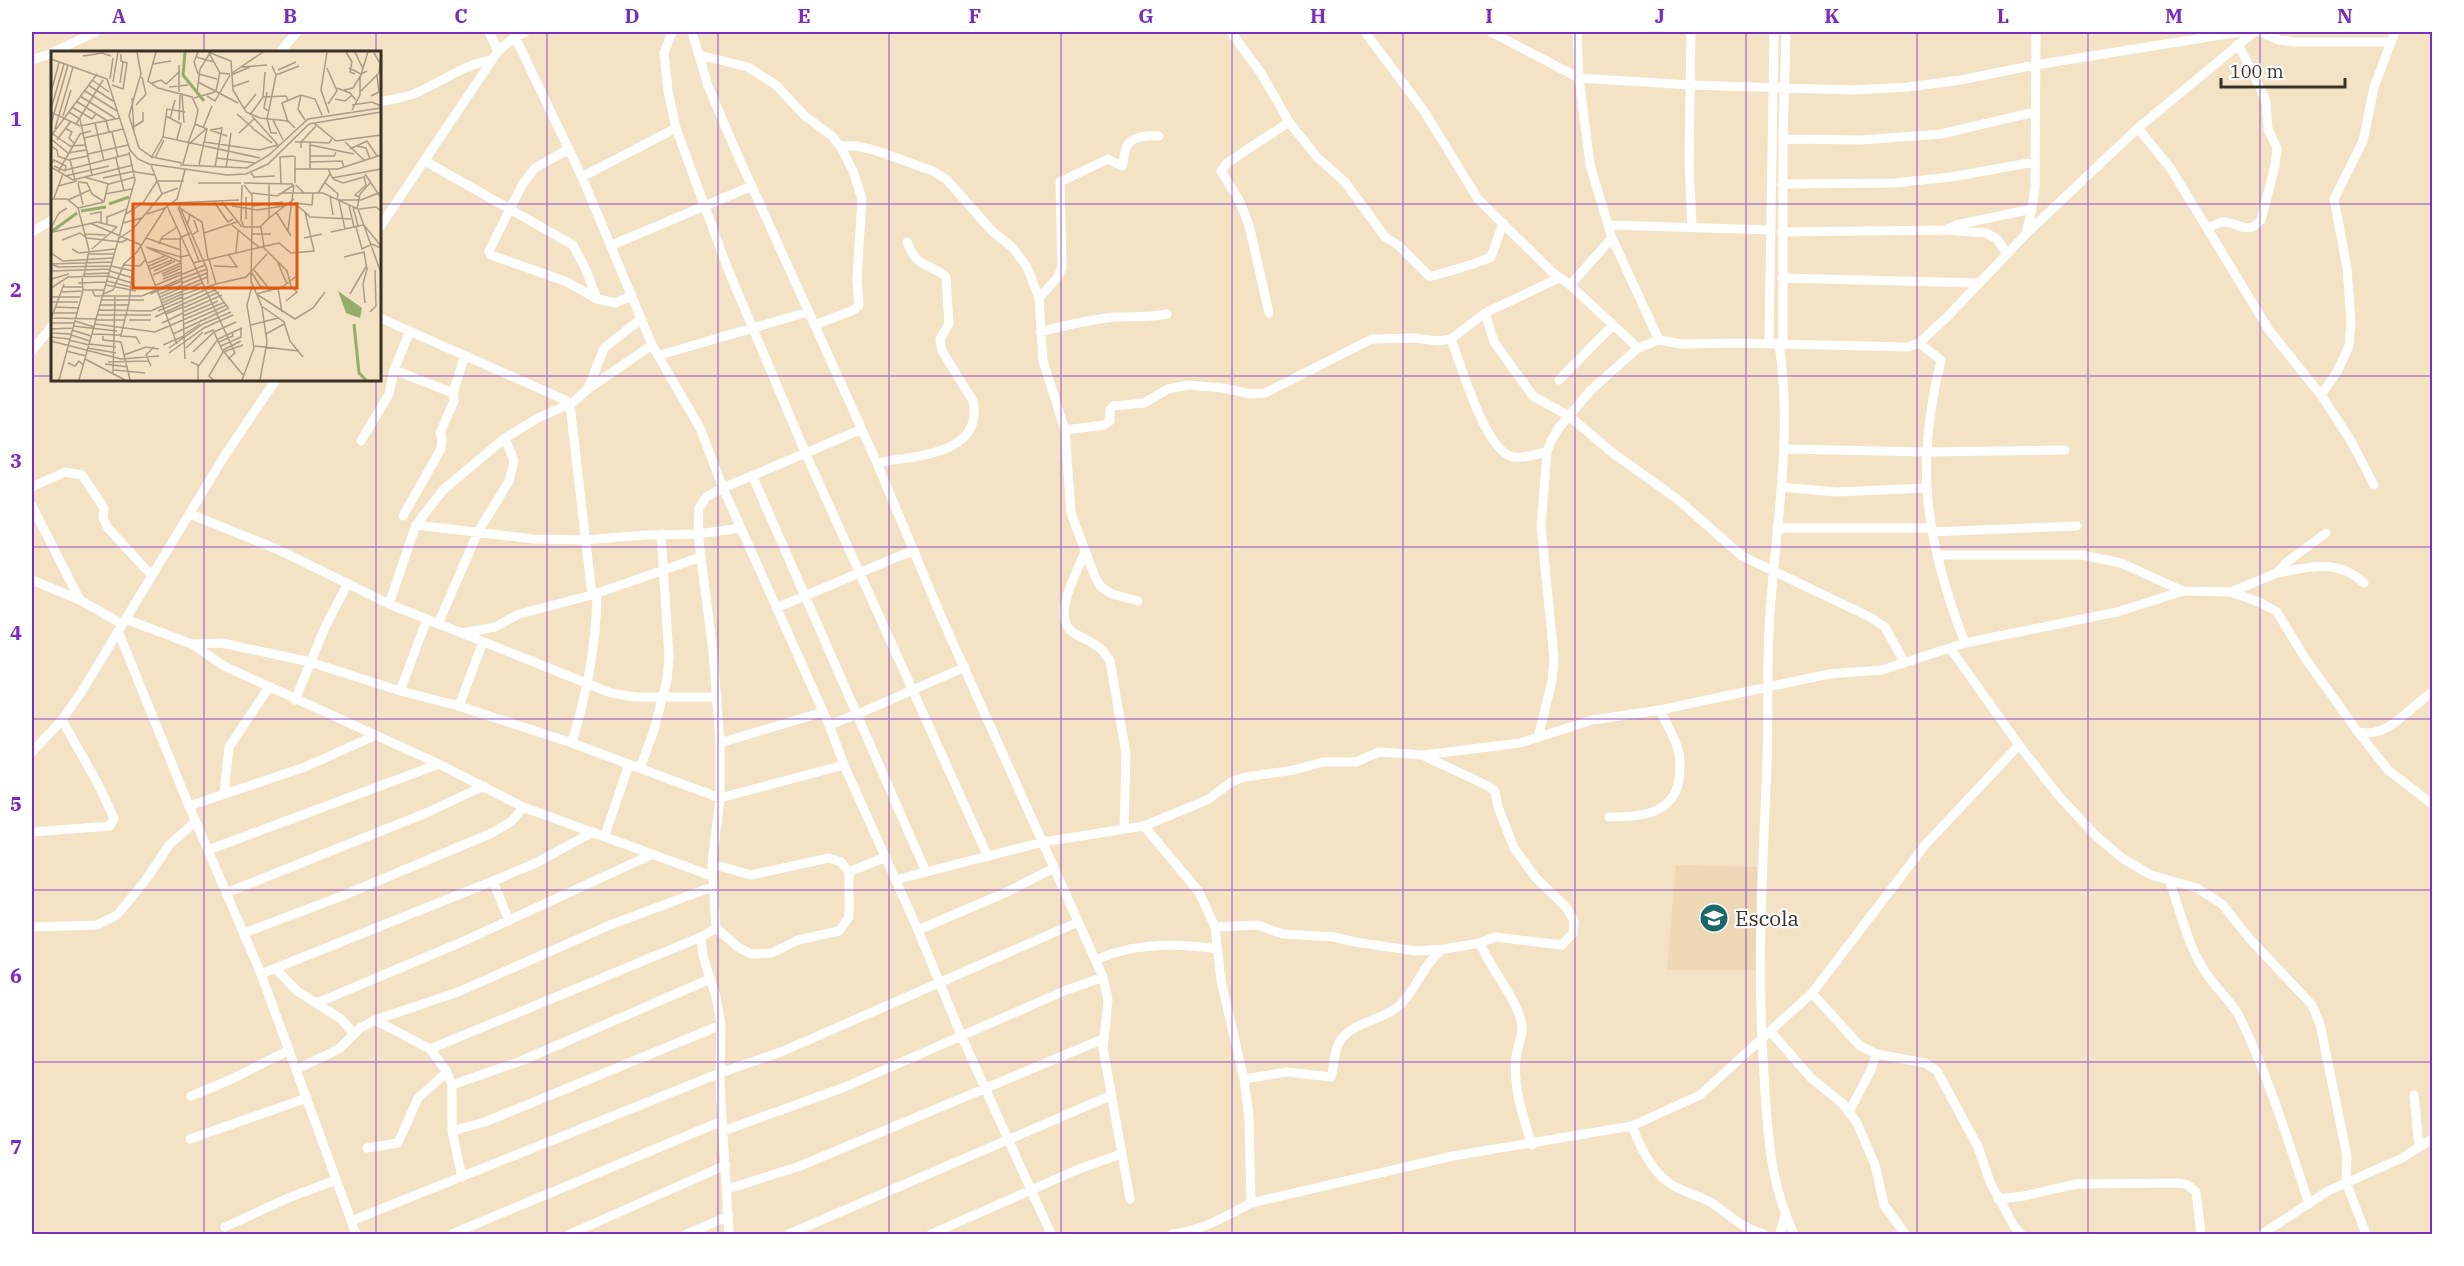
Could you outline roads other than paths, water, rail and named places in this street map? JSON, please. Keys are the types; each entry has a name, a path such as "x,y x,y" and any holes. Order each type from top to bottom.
{"street":[{"path":"56,51 78,36 96,32"},
{"path":"281,51 297,32"},
{"path":"489,32 498,51"},
{"path":"381,225 498,51 525,32"},
{"path":"672,32 664,53 668,91 676,129 705,207 805,452 988,857"},
{"path":"692,32 708,86 1103,977 1108,1000 1103,1039 1130,1199"},
{"path":"1231,32 1261,73 1289,122 1317,157 1345,182 1378,223 1385,237 1398,245 1429,276 1435,277 1445,271 1491,257 1503,223"},
{"path":"1365,32 1424,111 1478,199 1559,278 1570,285 1638,348"},
{"path":"1491,32 1579,78 1854,90 1908,87 1961,80 2035,65 2240,32"},
{"path":"1577,32 1579,78 1590,165 1612,238 1659,340"},
{"path":"1691,32 1692,227"},
{"path":"1774,32 1773,104 1777,163 1782,184 1782,298 1777,343"},
{"path":"1786,32 1783,139 1777,163 1771,230 1770,298 1783,372 1785,449 1769,616 1769,688 1762,891 1762,1039 1770,1156 1785,1215 1794,1234"},
{"path":"2026,234 2032,209 2035,162 2036,32"},
{"path":"1538,738 1552,681 1554,658 1541,526 1547,452 1551,441 1590,391 1638,348 1659,340 1682,344 1777,343 1908,347 1919,343 2026,234 2138,128 2254,32"},
{"path":"2260,32 2279,40 2295,42 2390,42"},
{"path":"2321,395 2337,372 2349,346 2351,322 2347,268 2334,199 2363,141 2372,97 2395,32"},
{"path":"515,37 582,177 652,345 660,355 700,428 723,488 829,725 844,765 918,930 961,1035 1051,1234"},
{"path":"1774,44 1785,43"},
{"path":"2208,228 2222,222 2247,229 2255,227 2261,220 2275,166 2277,148 2268,129 2266,102 2238,44"},
{"path":"32,60 51,54"},
{"path":"699,54 748,67 776,84 805,116 832,136 853,171 862,199 857,279 859,305 854,310 814,325"},
{"path":"381,102 413,94 448,78 467,66 492,60"},
{"path":"1774,64 1785,64"},
{"path":"1773,104 1784,104"},
{"path":"1783,139 1862,140 1941,134 2036,112"},
{"path":"1269,313 1249,225 1239,200 1221,171 1227,163 1289,122"},
{"path":"2138,128 2171,169 2269,330 2321,395 2351,441 2374,485"},
{"path":"582,177 676,129"},
{"path":"1039,298 1057,278 1062,268 1060,182 1108,159 1122,166 1125,151 1130,142 1138,138 1159,136"},
{"path":"840,146 856,146 874,150 933,171 946,179 992,231 1013,248 1027,267 1039,298 1043,361 1065,430 1071,513 1101,587 1112,594 1138,601"},
{"path":"569,149 535,168 510,207 489,247 491,255 567,282 597,299 616,303 632,295"},
{"path":"425,161 510,207 573,245 597,299"},
{"path":"1782,184 1894,183 1951,177 2035,162"},
{"path":"612,245 752,186"},
{"path":"1772,206 1782,206"},
{"path":"1945,230 1966,223 2032,209"},
{"path":"32,232 51,221"},
{"path":"1608,225 1771,230"},
{"path":"1782,232 1945,230 1986,233 1997,239 2007,254"},
{"path":"1570,285 1612,238"},
{"path":"877,463 949,449 967,437 974,422 974,401 942,351 940,339 949,324 946,277 924,267 911,254 907,242"},
{"path":"1771,252 1782,252"},
{"path":"1065,430 1104,424 1110,421 1110,410 1113,406 1144,403 1154,395 1188,385 1223,388 1251,394 1264,393 1372,339 1414,338 1438,341 1451,339 1485,313 1559,278"},
{"path":"1782,278 1979,283"},
{"path":"1770,298 1782,298"},
{"path":"660,355 808,312"},
{"path":"1485,313 1494,342 1528,391 1542,402 1569,416 1614,454 1677,498 1742,556 1868,616 1885,627 1904,662"},
{"path":"1040,332 1070,323 1118,317 1150,318 1167,314"},
{"path":"381,318 571,404"},
{"path":"588,389 604,348 641,319"},
{"path":"1559,380 1614,325"},
{"path":"32,351 51,327"},
{"path":"361,441 389,394 394,370 410,331"},
{"path":"1451,339 1485,427 1503,453 1512,457 1547,452"},
{"path":"1919,343 1941,360 1929,417 1927,488 1937,555 1965,644"},
{"path":"389,604 416,525 443,490 505,438 538,418 571,404 588,389 652,345"},
{"path":"403,516 441,449 440,433 454,401 453,393 465,355"},
{"path":"394,370 453,393"},
{"path":"32,752 62,720 272,381"},
{"path":"571,404 585,540 595,594 596,636 588,684 572,743"},
{"path":"712,864 752,875 830,858 841,861 849,872 849,917 839,931 798,940 772,953 751,954 738,947 716,928 712,864 720,798 720,743 710,616 698,534 699,508 706,497 752,475 860,430"},
{"path":"438,624 478,531 509,481 514,461 505,438"},
{"path":"1785,449 1927,452 2065,450"},
{"path":"32,487 65,472 82,475 104,508 103,518 108,528 152,576"},
{"path":"752,475 926,872"},
{"path":"1781,487 1836,492 1927,488"},
{"path":"32,506 80,600"},
{"path":"190,514 279,550 389,604 611,693 635,697 717,697"},
{"path":"416,525 534,539 585,540 661,534 698,534 741,528"},
{"path":"1777,528 1932,530 2077,526"},
{"path":"2277,573 2287,562 2326,533"},
{"path":"640,768 663,696 669,657 661,534"},
{"path":"776,609 914,550"},
{"path":"1085,552 1067,598 1063,615 1065,624 1072,632 1103,650 1110,661 1126,754 1124,829"},
{"path":"1937,555 2082,555 2121,563 2183,591"},
{"path":"460,633 495,627 519,614 595,594 701,557"},
{"path":"2231,592 2277,573 2330,566 2347,569 2364,583"},
{"path":"32,580 80,600 122,625 192,644 222,643 310,662 400,691 459,706 572,743 720,798 844,765"},
{"path":"295,700 310,662 348,583"},
{"path":"895,880 1043,842 1144,826 1207,800 1233,781 1246,777 1294,770 1323,762 1356,762 1379,752 1423,756 1520,743 1592,720 1660,710 1829,674 1872,672 1965,644 2116,612 2183,591 2231,592 2259,602 2277,612 2305,658 2369,749 2388,770 2433,804"},
{"path":"400,691 427,619"},
{"path":"122,625 195,822 261,974 356,1234"},
{"path":"459,706 483,642"},
{"path":"192,644 224,666 439,764 523,807 605,835 712,876"},
{"path":"1950,648 2019,745 2058,795 2096,836 2122,858 2151,874 2197,888 2222,904 2249,938 2312,1005 2320,1024 2347,1156 2346,1182 2367,1234"},
{"path":"829,725 965,667"},
{"path":"224,794 229,747 269,687"},
{"path":"2358,732 2368,734 2381,731 2433,693"},
{"path":"1610,817 1633,817 1654,813 1670,802 1678,787 1681,770 1679,752 1660,710"},
{"path":"720,743 823,712"},
{"path":"32,832 110,826 113,823 114,818 98,784 62,720"},
{"path":"189,806 305,767 374,736"},
{"path":"1172,1234 1188,1233 1251,1203 1453,1156 1632,1126 1700,1095 1812,993 1925,845 2019,745"},
{"path":"1215,927 1257,925 1283,934 1334,937 1416,951 1480,943 1495,937 1562,945 1573,933 1574,921 1566,907 1536,878 1514,848 1498,807 1495,791 1423,756"},
{"path":"208,850 439,764"},
{"path":"605,835 629,764"},
{"path":"226,893 426,813 484,786"},
{"path":"244,933 342,896 492,833 512,821 523,807"},
{"path":"32,927 98,926 117,915 145,881 169,846 195,822"},
{"path":"1144,826 1199,892 1215,927 1227,1009 1244,1079 1249,1117 1251,1203"},
{"path":"261,974 536,863 593,832"},
{"path":"317,1003 509,921 653,854"},
{"path":"849,872 886,857"},
{"path":"918,930 1007,892 1054,868"},
{"path":"2169,880 2196,956 2205,973 2239,1015 2249,1038 2286,1134 2309,1204"},
{"path":"493,881 509,921"},
{"path":"297,1069 339,1049 360,1028 375,1020 458,992 610,925 712,887"},
{"path":"351,1221 720,1073 781,1052 1078,922"},
{"path":"430,1049 701,937 716,928"},
{"path":"701,937 721,1026 720,1073 729,1234"},
{"path":"1480,943 1488,963 1521,1019 1522,1032 1516,1058 1517,1087 1521,1111 1532,1144"},
{"path":"1096,960 1129,949 1197,946 1217,950"},
{"path":"1244,1079 1287,1072 1331,1077 1340,1041 1353,1030 1391,1012 1401,1004 1432,958 1444,949"},
{"path":"276,969 297,991 341,1019 354,1034"},
{"path":"452,1234 723,1126 816,1100 961,1035 1103,977"},
{"path":"452,1085 521,1061 710,979"},
{"path":"1812,993 1858,1045 1876,1054 1925,1063 1937,1071 1978,1147 1998,1198 2019,1234"},
{"path":"375,1020 430,1049 447,1072 452,1085 452,1131 462,1177"},
{"path":"452,1131 485,1122 721,1026"},
{"path":"1770,1031 1811,1078 1843,1104 1857,1123 1875,1165 1884,1205 1905,1234"},
{"path":"728,1190 800,1166 1103,1039"},
{"path":"191,1096 232,1079 289,1050"},
{"path":"1849,1112 1871,1070 1876,1054"},
{"path":"367,1148 398,1143 418,1098 447,1072"},
{"path":"789,1234 836,1216 1112,1095"},
{"path":"2414,1095 2419,1147"},
{"path":"190,1139 308,1098"},
{"path":"1632,1126 1640,1148 1659,1173 1672,1185 1706,1199 1747,1228 1764,1234"},
{"path":"2262,1234 2346,1182 2402,1158 2433,1139"},
{"path":"931,1234 1079,1169 1121,1154"},
{"path":"570,1234 726,1165"},
{"path":"225,1227 288,1198 336,1180"},
{"path":"1998,1198 2024,1196 2076,1184 2181,1183 2188,1185 2196,1192 2200,1234"},
{"path":"1780,1234 1785,1215"},
{"path":"687,1234 729,1216"}],"place":[{"name":"Escola","path":"1714,918"}]}
